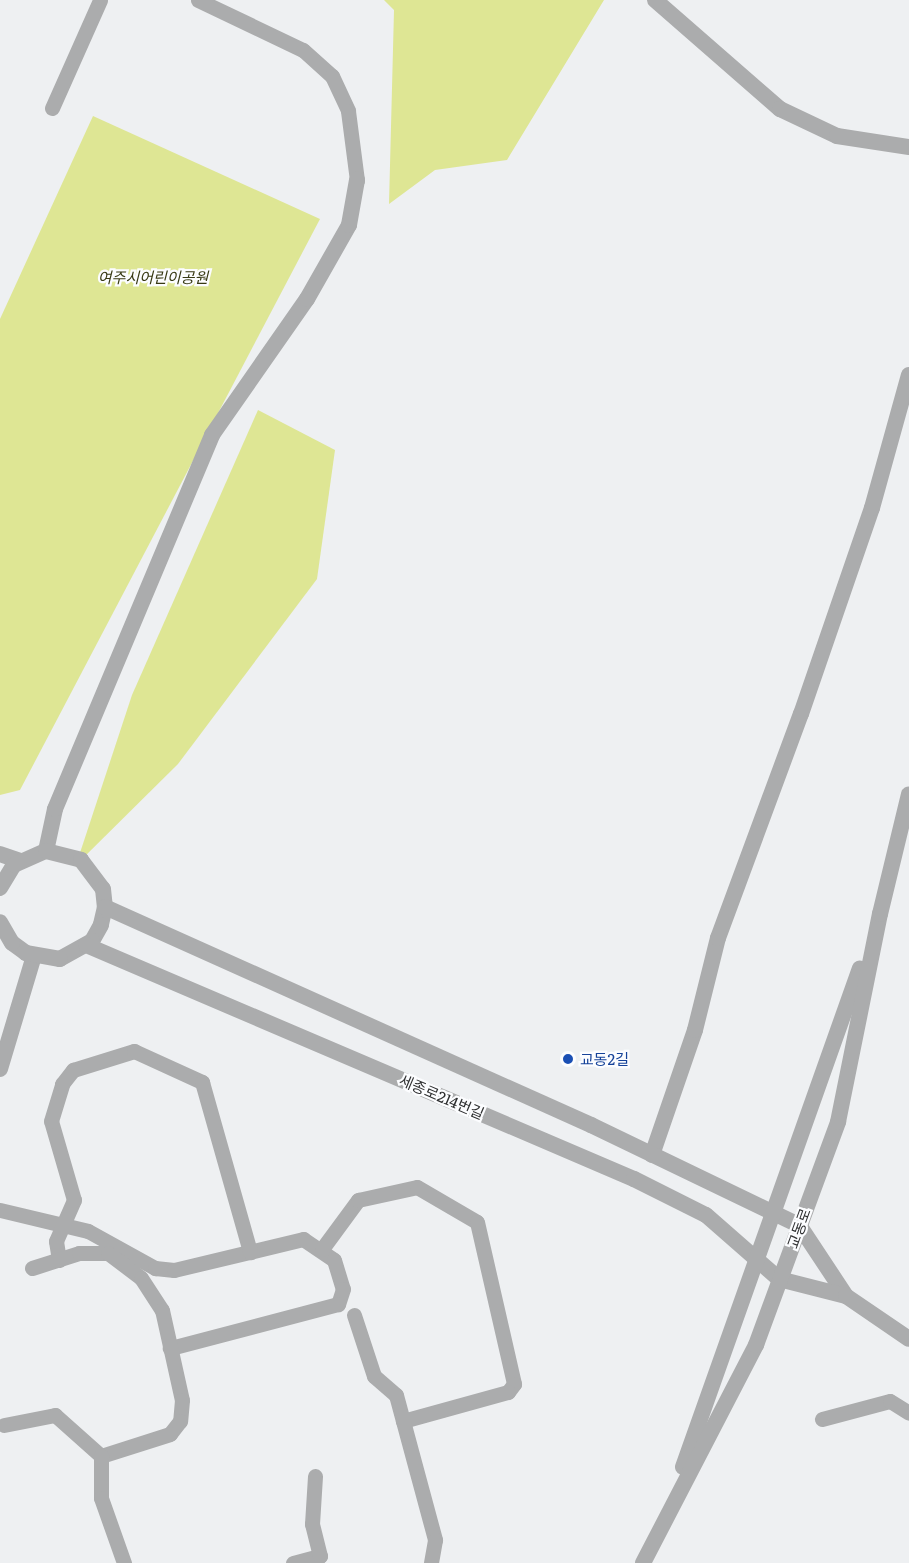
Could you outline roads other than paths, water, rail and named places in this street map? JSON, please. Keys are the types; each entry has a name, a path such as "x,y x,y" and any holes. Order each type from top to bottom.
{"street":[{"path":"655,0 780,110 837,136 909,147"},
{"path":"46,851 55,809 212,435 307,299 349,225 357,180"},
{"path":"652,1155 695,1030 718,938 872,508 909,375"},
{"name":"교동로","path":"643,1563 756,1345 838,1122 880,914 909,794"},
{"path":"0,888 3,878 20,861 46,851 81,860 103,889 105,908 101,925 86,945 60,958 34,956 12,943 0,922"},
{"path":"0,854 20,861"},
{"path":"105,908 652,1155 799,1225 846,1296"},
{"name":"교동로","path":"663,1523 880,914"},
{"name":"세종로214번길","path":"86,945 634,1179 706,1215 756,1262 779,1279"},
{"path":"0,1069 34,956"},
{"path":"779,1279 846,1296 909,1340"}],"lane":[{"path":"52,108 100,0"},
{"path":"198,0 303,50 332,76 348,111 357,180"},
{"path":"59,1260 56,1241 74,1200 51,1121 62,1084 73,1070 134,1051 202,1082 250,1252"},
{"path":"322,1249 358,1200 417,1187 477,1222 514,1384 508,1392 403,1421"},
{"path":"0,1210 88,1231 155,1268 174,1270 303,1239 322,1249 334,1260 343,1289 338,1304 170,1348"},
{"path":"32,1268 79,1253 108,1253 119,1259 141,1278 162,1310 182,1400 180,1421 170,1434 101,1456"},
{"path":"354,1315 374,1376 396,1395 435,1540 431,1563"},
{"path":"822,1419 890,1401 909,1413"},
{"path":"4,1425 56,1415 101,1456 101,1498 124,1563"},
{"path":"293,1563 320,1560 312,1524 315,1476"}],"place":[{"name":"교동2길","path":"568,1059"}],"park label":[{"name":"여주시어린이공원","path":"153,277"}]}
